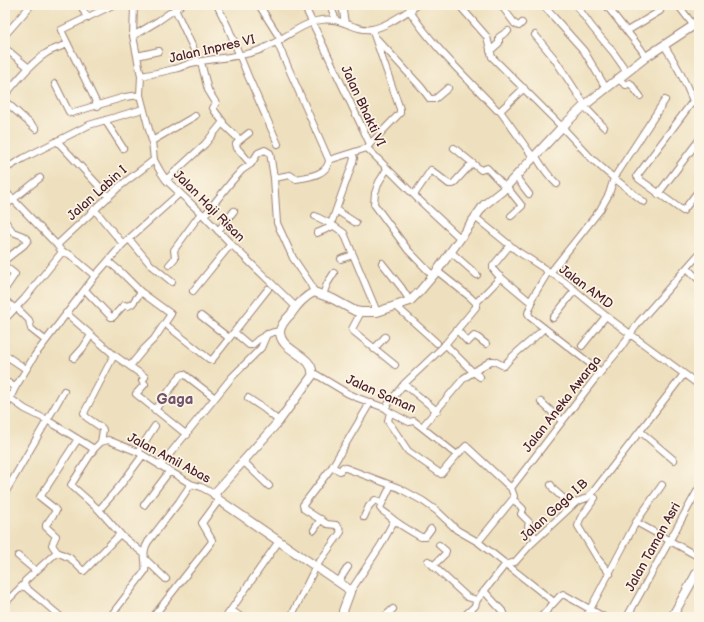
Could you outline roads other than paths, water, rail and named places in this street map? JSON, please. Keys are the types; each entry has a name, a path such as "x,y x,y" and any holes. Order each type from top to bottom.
{"street":[{"path":"5,35 31,5"},
{"path":"81,5 87,18"},
{"path":"98,106 62,30 113,5"},
{"name":"Jalan Haji Risan","path":"134,5 133,36 141,76 140,95 152,141 154,160 160,172 166,180 203,214 218,231 296,307"},
{"path":"133,36 181,5"},
{"path":"217,5 228,27 278,144"},
{"path":"259,5 279,41 329,160 326,167 317,175 296,179 290,175 274,178"},
{"name":"Jalan Bhakti VI","path":"304,5 368,146 388,169 460,238"},
{"path":"332,5 332,10 336,20"},
{"path":"342,5 345,23"},
{"path":"403,5 432,40 497,110 500,111 546,170 549,177 557,184"},
{"path":"329,160 368,146 400,113 400,109 372,29 390,22 418,5"},
{"path":"459,5 487,37 492,57 591,158 644,202"},
{"path":"501,5 515,24 519,26 522,23"},
{"path":"576,5 627,72"},
{"path":"606,5 642,49 646,57"},
{"path":"169,265 175,258 174,250 203,214 242,170 251,164 260,151 265,150 270,153 274,178 277,223 294,258 314,292 334,299 355,311 361,312 377,312 410,301 435,273 484,205 516,177 562,127 584,106 646,57 696,24 678,5"},
{"path":"546,6 584,51 606,88"},
{"path":"175,9 195,52 208,90 216,103 213,108 223,121 223,124 240,140"},
{"path":"627,31 660,11"},
{"name":"Jalan Inpres VI","path":"141,76 166,72 199,62 259,51 312,22 328,18 355,27 372,29"},
{"path":"490,51 499,43 499,37 508,31"},
{"path":"535,35 554,58 584,106 604,127"},
{"path":"376,38 421,87 430,99 435,99 448,88"},
{"path":"5,95 29,68 45,54 53,49 68,44"},
{"path":"664,45 677,65 695,100 637,176 658,194 682,211 684,211 699,190"},
{"path":"5,48 29,68"},
{"path":"137,56 160,51"},
{"path":"618,79 626,85 630,83 640,96"},
{"path":"55,84 69,112 71,113 140,95"},
{"path":"500,111 524,88"},
{"path":"530,300 549,272 600,210 609,194 614,178 664,100"},
{"path":"5,101 36,129"},
{"path":"5,169 89,125 143,109"},
{"path":"152,141 195,116"},
{"path":"105,120 123,148"},
{"path":"166,180 205,144 223,124"},
{"path":"249,133 236,144 237,148 251,164"},
{"path":"658,194 699,140"},
{"path":"57,141 108,197"},
{"path":"454,148 481,170 487,168 522,206 511,216"},
{"path":"317,233 331,227 330,224 353,162 354,158 352,153"},
{"name":"Jalan Labin I","path":"57,245 128,179 154,160"},
{"path":"414,195 431,170 449,184 453,184 472,163"},
{"path":"388,169 379,182 375,193 374,204 408,250 435,273 470,297 476,306"},
{"path":"516,177 529,194"},
{"path":"5,206 40,178"},
{"path":"5,191 62,252 68,254 95,276"},
{"path":"5,409 26,369 45,340 95,276 123,244 180,193"},
{"path":"94,209 123,244"},
{"path":"218,231 234,210"},
{"path":"336,210 356,223"},
{"path":"315,216 344,233 377,312"},
{"name":"Jalan AMD","path":"475,217 510,245 565,282 606,316 699,385"},
{"path":"5,221 13,232 28,240 5,260"},
{"path":"129,239 150,264 172,282"},
{"path":"193,291 231,244"},
{"path":"510,245 493,266 494,271 528,300 530,300 532,304 528,315 601,372"},
{"path":"5,319 16,308 62,252"},
{"path":"450,252 477,275"},
{"name":"Jalan Aneka Awarga","path":"511,488 630,334 699,254"},
{"path":"341,259 353,255"},
{"path":"108,261 141,292 171,314 154,339 130,366"},
{"path":"382,263 410,301"},
{"path":"5,266 15,274 5,289"},
{"path":"686,268 699,280"},
{"path":"323,295 334,272"},
{"path":"478,542 513,499 514,496 511,488 466,446 441,474 408,451 388,421 388,410 404,384 445,344 501,277"},
{"path":"169,327 212,360 268,289"},
{"path":"85,290 113,318 124,305 130,305 141,292"},
{"path":"553,318 575,290"},
{"path":"152,617 211,543 212,540 202,523 216,497 243,461 279,421 310,380 312,372 309,365 286,345 281,339 280,331 296,307 306,297 314,292"},
{"path":"5,300 29,320 31,328 45,340"},
{"path":"396,306 437,343"},
{"path":"361,312 352,329 353,331 394,365"},
{"path":"66,313 114,355 145,377 142,381 145,384 136,394 187,435"},
{"path":"201,316 229,338"},
{"path":"582,346 606,316"},
{"path":"422,427 437,411 460,381 472,371 491,361 504,366 508,360 544,328"},
{"path":"457,330 468,342 474,336 486,344"},
{"path":"234,332 249,345 252,345 259,338 270,332 280,331"},
{"path":"160,466 187,435 232,377 261,348 267,334"},
{"path":"74,358 83,348 91,335"},
{"path":"374,349 385,337"},
{"path":"445,344 480,377"},
{"path":"5,355 26,369"},
{"path":"114,355 84,413 86,417 102,428 101,442 94,449 71,484 72,487 98,510 166,579"},
{"name":"Jalan Saman","path":"312,372 347,393 388,410 409,422 414,421 457,455"},
{"path":"156,410 180,376 184,374 215,398"},
{"name":"Jalan Gaga I.B","path":"463,617 475,606 476,600 505,565 515,562 536,539 572,506 590,495 684,374"},
{"path":"5,385 9,383 15,388"},
{"path":"404,384 437,411"},
{"path":"5,493 64,390"},
{"path":"248,398 279,421"},
{"path":"11,399 25,409 47,420 94,449"},
{"path":"541,402 562,421"},
{"path":"291,617 315,568 340,534 341,530 336,525 327,524 304,509 303,505 332,467 370,403"},
{"path":"98,510 120,486 141,454 155,426"},
{"path":"640,432 674,460"},
{"path":"78,439 40,497 54,508 56,512 46,525 46,527 56,536 52,545 56,552 70,558 82,571 120,534"},
{"name":"Jalan Amil Abas","path":"101,442 108,440 141,454 169,472 191,484 201,487 216,497"},
{"path":"243,461 269,486"},
{"path":"332,467 340,471 343,467 391,485 423,501 437,511 457,530 478,542 505,565 554,602"},
{"path":"144,505 169,472"},
{"path":"112,616 145,571 144,547 191,484"},
{"path":"391,485 380,509 394,521 423,538 431,529"},
{"path":"551,485 554,490 572,506"},
{"path":"586,617 610,574 636,522 662,485"},
{"name":"Jalan Taman Asri","path":"627,617 699,488"},
{"path":"216,497 315,568 338,582 350,592"},
{"path":"595,498 580,519 578,526 610,574"},
{"path":"513,499 523,509 521,514 529,522 528,526 536,539"},
{"path":"364,517 369,506 375,500 382,502"},
{"path":"314,530 321,519"},
{"path":"345,616 343,611 350,596 350,592 381,545 394,521"},
{"path":"636,522 699,557"},
{"path":"226,617 279,541"},
{"path":"433,566 445,554 446,551 439,545"},
{"path":"5,603 56,552"},
{"path":"18,556 36,571"},
{"path":"428,561 466,597 476,600"},
{"path":"338,582 348,567"},
{"path":"672,617 699,570"},
{"path":"24,585 61,617"},
{"path":"484,591 504,613"},
{"path":"541,617 563,594 604,617"},
{"path":"384,617 393,609"},
{"path":"231,610 241,617"}],"district":[{"name":"Gaga","path":"175,399"}]}
